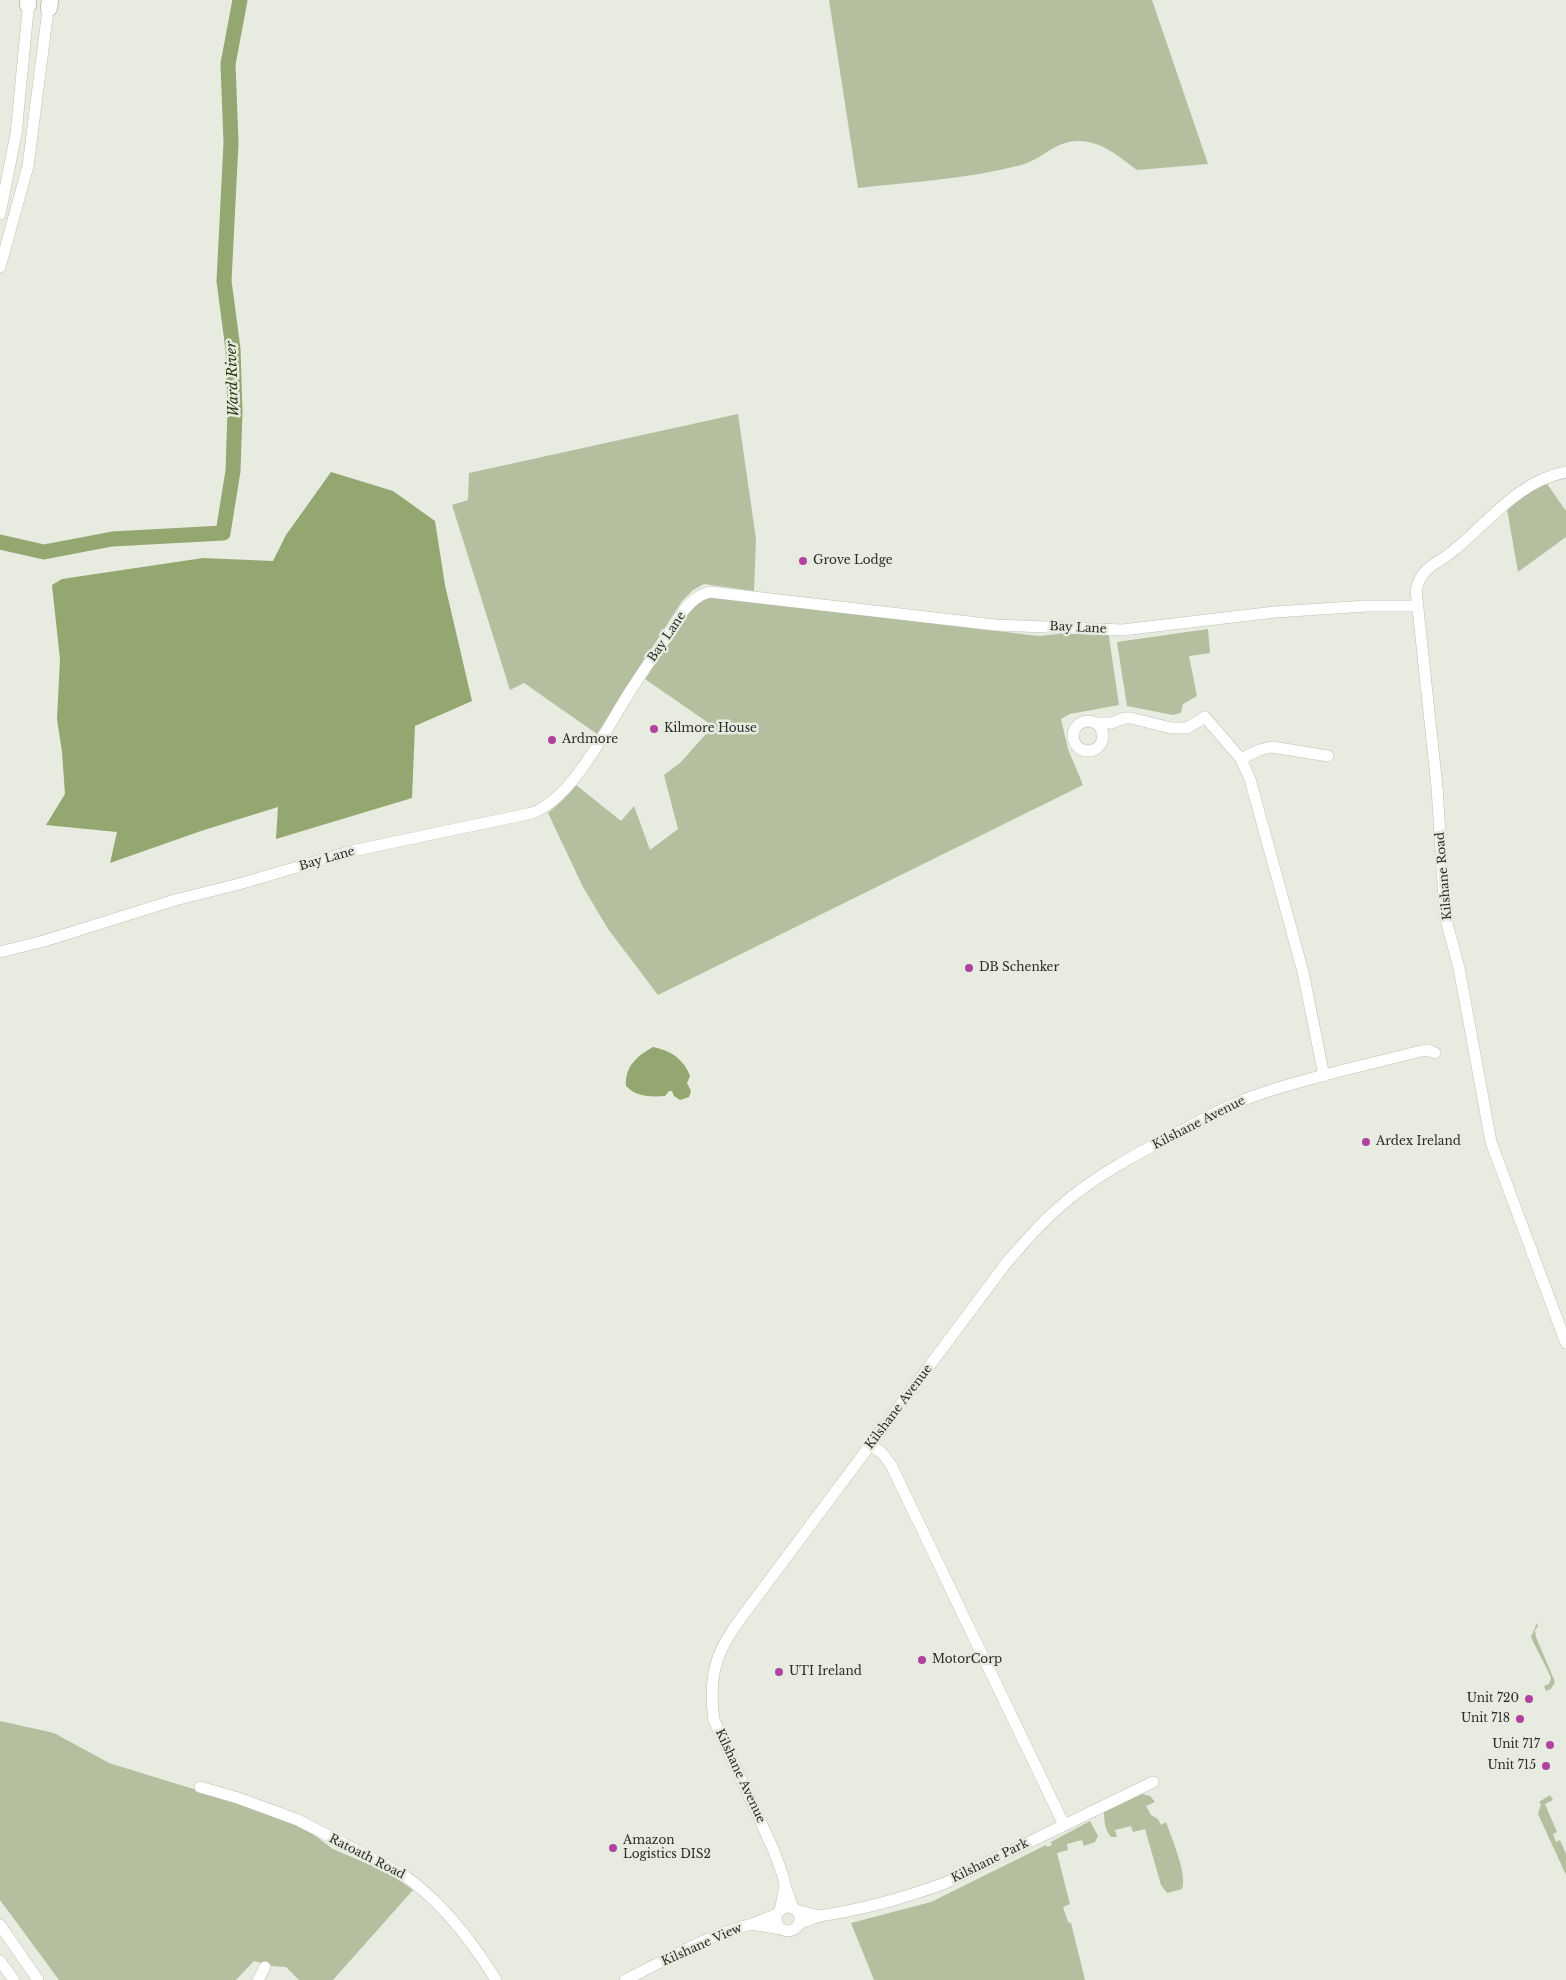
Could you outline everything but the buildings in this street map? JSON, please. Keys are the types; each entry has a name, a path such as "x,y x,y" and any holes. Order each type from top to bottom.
{"street":[{"path":"0,214 16,134 28,2"},
{"path":"0,267 28,166 49,3"},
{"name":"Kilshane Road","path":"1566,472 1553,474 1531,484 1504,503 1453,552 1420,576 1416,590 1437,787 1445,916 1459,968 1491,1142 1566,1342"},
{"name":"Bay Lane","path":"0,952 44,941 175,900 352,852 543,809 564,790 582,767 684,610 692,600 710,592 995,625 1122,630 1275,612 1367,606 1417,606"},
{"path":"1111,723 1103,735 1100,745 1092,751 1082,750 1074,743 1073,734 1077,725 1086,721 1111,723 1131,718 1171,728 1187,728 1205,717 1241,759 1250,779 1303,972 1324,1076"},
{"path":"1096,722 1100,726 1103,735"},
{"path":"1241,759 1259,750 1272,747 1328,756"},
{"name":"Kilshane Avenue","path":"778,1913 784,1886 783,1876 774,1851 714,1720 712,1677 718,1653 728,1636 1007,1262 1027,1238 1057,1209 1087,1185 1135,1156 1220,1110 1259,1094 1324,1076 1421,1051 1428,1050 1435,1053"},
{"path":"871,1445 891,1465 1064,1825"},
{"name":"Kilshane Park","path":"800,1923 820,1916 841,1913 918,1893 945,1883 1153,1782"},
{"name":"Ratoath Road","path":"200,1787 238,1798 298,1820 402,1874 417,1884 455,1925 473,1946 496,1980"},
{"name":"Kilshane Avenue","path":"784,1886 795,1909"},
{"path":"786,1908 795,1909 800,1916 800,1923 792,1931 780,1929 776,1922 778,1913 786,1908"},
{"name":"Kilshane Park","path":"795,1909 820,1916"},
{"name":"Kilshane View","path":"625,1980 733,1929 752,1924 778,1913"},
{"name":"Kilshane View","path":"752,1924 780,1929"},
{"path":"0,1925 38,1980"},
{"path":"0,1961 14,1980"},
{"path":"258,1980 265,1968"}],"shaded area":[{"path":"829,0 1152,0 1208,164 1137,170 1116,154 1101,146 1085,141 1076,141 1061,144 1028,163 1001,170 940,180 858,188"},
{"path":"738,414 756,539 754,591 704,584 693,590 682,601 597,734 524,683 510,690 452,505 468,500 469,473"},
{"path":"331,472 393,491 435,521 445,585 472,701 415,726 412,798 276,839 278,807 201,831 110,863 117,832 46,825 65,794 57,719 60,659 52,585 62,579 203,558 273,561 286,535"},
{"path":"1545,481 1566,511 1566,537 1518,572 1507,509"},
{"path":"719,597 1038,636 1108,630 1119,705 1070,714 1061,719 1068,749 1083,785 658,995 608,929 583,887 548,813 576,785 621,821 634,806 650,850 678,829 664,775 680,763 713,726 645,679 688,611 704,598"},
{"path":"1208,629 1210,653 1189,656 1197,696 1183,704 1181,713 1173,715 1127,706 1117,642"},
{"path":"653,1047 671,1053 684,1065 690,1076 687,1083 691,1091 689,1097 680,1100 674,1096 672,1091 669,1091 665,1096 644,1096 630,1090 626,1086 626,1079 633,1062"},
{"path":"1537,1623 1536,1637 1555,1682 1551,1689 1546,1691 1544,1686 1549,1684 1551,1678 1531,1637"},
{"path":"0,1721 54,1733 109,1763 242,1804 302,1826 333,1849 389,1873 413,1890 333,1980 299,1980 286,1967 272,1966 254,1961 236,1980 59,1980 0,1900"},
{"path":"1142,1794 1150,1796 1155,1802 1146,1806 1151,1815 1158,1819 1161,1825 1166,1822 1181,1866 1183,1875 1182,1889 1167,1893 1161,1885 1145,1829 1133,1832 1131,1826 1115,1830 1117,1837 1111,1837 1107,1831 1104,1812"},
{"path":"1550,1795 1553,1800 1545,1804 1557,1832 1553,1834 1556,1842 1560,1840 1566,1854 1566,1875 1538,1814 1541,1804 1539,1802"},
{"path":"1090,1821 1098,1836 1095,1842 1084,1846 1082,1840 1067,1844 1068,1850 1057,1853 1070,1904 1063,1907 1068,1922 1071,1923 1085,1980 874,1980 851,1923 931,1902 1046,1845 1047,1847 1052,1845 1051,1842"}],"waterway":[{"name":"Ward River","path":"0,542 44,552 112,539 223,533 233,471 235,412 233,349 224,281 231,143 228,64 240,0"}],"place":[{"name":"Grove Lodge","path":"803,561"},
{"name":"Kilmore House","path":"654,729"},
{"name":"Ardmore","path":"552,740"},
{"name":"DB Schenker","path":"969,968"},
{"name":"Ardex Ireland","path":"1366,1142"},
{"name":"MotorCorp","path":"922,1660"},
{"name":"UTI Ireland","path":"779,1672"},
{"name":"Unit 720","path":"1529,1699"},
{"name":"Unit 718","path":"1520,1719"},
{"name":"Unit 717","path":"1550,1745"},
{"name":"Unit 715","path":"1546,1766"},
{"name":"Amazon Logistics DIS2","path":"613,1848"}]}
